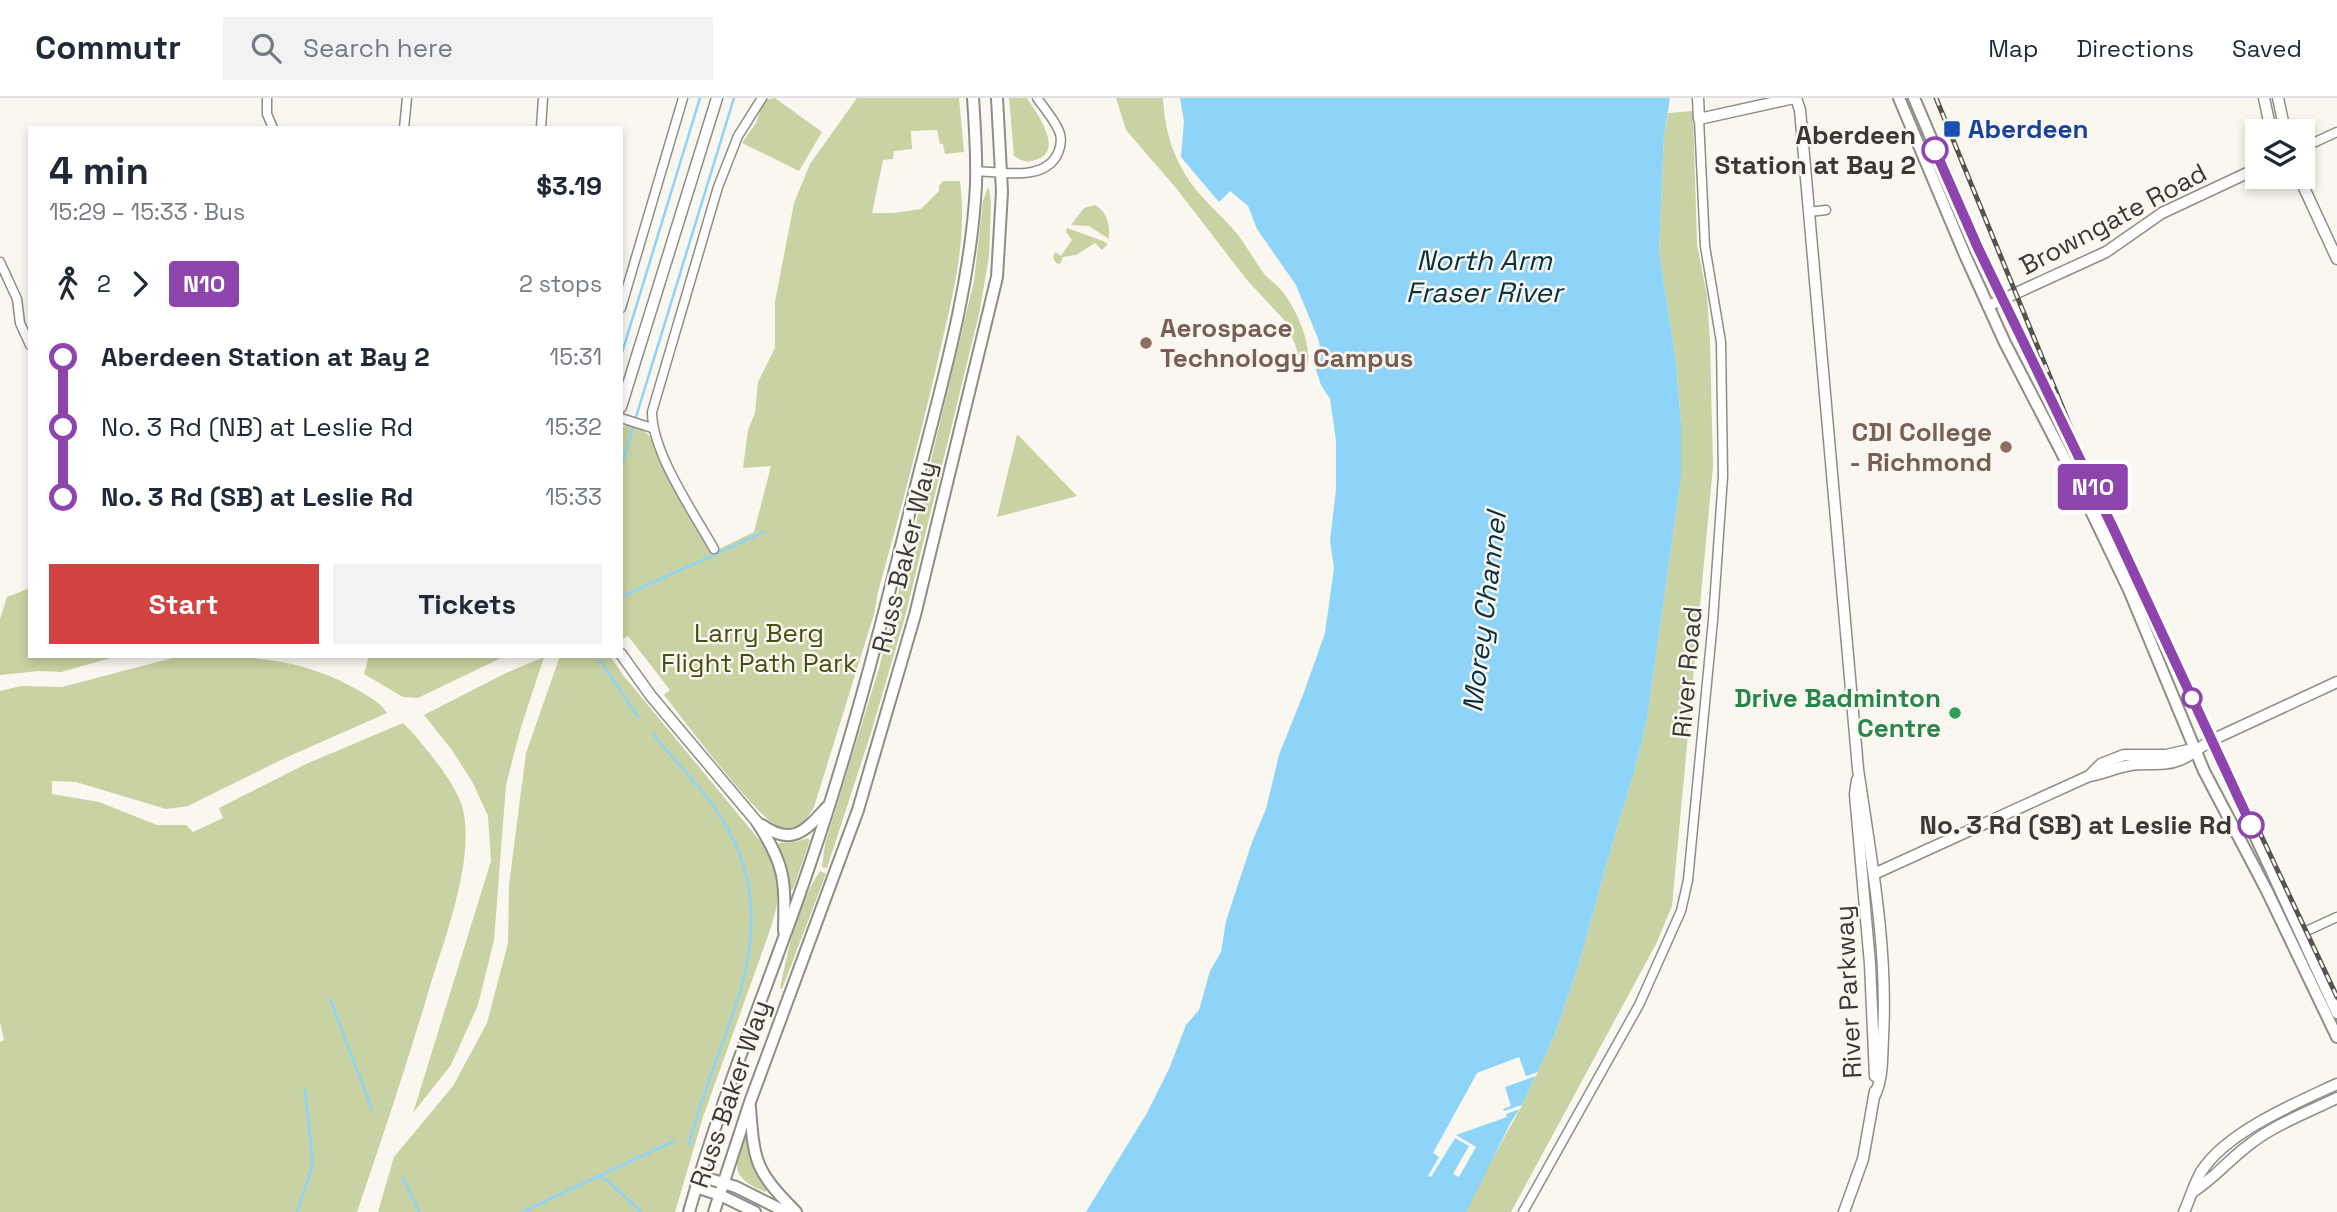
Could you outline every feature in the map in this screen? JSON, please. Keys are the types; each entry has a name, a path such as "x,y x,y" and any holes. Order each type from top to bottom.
{"main road":[{"name":"Russ Baker Way","path":"689,1212 727,1089 784,941 830,803 877,643 967,272 976,171 973,98"},
{"name":"Russ Baker Way","path":"714,1212 750,1102 858,810 915,615 996,277 1001,172 997,98"},
{"path":"1899,98 1988,306 2126,583 2210,783 2267,891 2337,1037"},
{"path":"1914,98 1954,195 2212,740 2337,1013"},
{"path":"757,822 781,836 794,836 803,832 830,803"},
{"path":"757,822 769,840 785,884 784,941"},
{"path":"750,1102 754,1152 759,1167 766,1181 796,1212"},
{"path":"698,1181 786,1212"},
{"path":"722,1189 755,1212"}],"street":[{"path":"267,98 267,114 272,126"},
{"path":"404,126 407,98"},
{"path":"541,126 543,98"},
{"path":"623,301 683,98"},
{"path":"623,401 717,98"},
{"path":"714,549 666,462 652,428 652,412 718,187 738,135 762,98"},
{"path":"976,171 1034,172 1046,167 1059,150 1061,140 1059,131 1037,98"},
{"name":"River Road","path":"1523,1212 1639,1005 1681,911 1688,880 1712,633 1723,476 1721,342 1705,246 1698,98"},
{"path":"1699,119 1795,98 1800,110 1858,769"},
{"path":"2264,98 2268,119"},
{"path":"2277,98 2282,119"},
{"path":"2315,142 2337,132"},
{"name":"Browngate Road","path":"1988,306 2106,253 2162,213 2245,175"},
{"path":"2305,189 2337,259"},
{"path":"1809,212 1826,210"},
{"path":"0,262 17,299 20,323 28,341"},
{"path":"623,419 652,428"},
{"path":"623,657 651,696 757,822"},
{"path":"1873,1039 1878,985 1869,885 1874,874 2089,776 2106,774 2127,765 2169,764 2185,758 2212,740 2337,682"},
{"name":"River Parkway","path":"1858,769 1874,874 1885,985 1882,1060 1875,1095"},
{"name":"River Parkway","path":"1858,769 1855,794 1870,964 1875,1095"},
{"path":"2302,933 2337,917"},
{"path":"2184,1212 2201,1172 2241,1134 2267,1117 2337,1084"},
{"path":"1844,1212 1863,1159 1875,1095"},
{"path":"2194,1191 2210,1181 2246,1147 2267,1132 2337,1098"}],"green space":[{"path":"775,98 822,132 799,171 742,143 756,123 764,100"},
{"name":"Larry Berg Flight Path Park","path":"857,98 959,98 964,152 945,154 937,130 911,131 912,149 894,151 893,159 883,160 872,213 921,209 939,191 943,181 960,181 960,247 932,385 874,614 814,807 800,826 787,831 776,826 743,794 664,695 670,690 628,636 623,639 623,427 635,427 653,440 674,486 713,552 754,532 771,466 743,468 748,430 755,413 758,382 775,348 775,302 794,203 810,164"},
{"path":"1009,98 1027,98 1036,112 1048,141 1044,156 1029,161 1014,156"},
{"path":"1116,98 1163,98 1169,138 1185,174 1196,190 1238,235 1265,275 1287,297 1298,318 1307,343 1308,365 1304,373 1285,321 1247,280 1176,188 1126,130"},
{"path":"1693,111 1697,244 1707,296 1710,341 1713,466 1672,906 1656,944 1511,1212 1463,1212 1521,1107 1555,1034 1579,964 1647,719 1681,478 1681,422 1676,362 1659,251 1664,136 1668,113"},
{"path":"989,188 989,257 979,314 905,617 827,868 822,867 825,844 879,668 910,548 974,281 983,201"},
{"path":"1095,205 1107,220 1109,239 1089,226 1071,225 1084,208"},
{"path":"1067,228 1108,244 1102,250 1095,243 1076,255 1063,257 1060,264 1056,263 1053,258 1055,252 1061,256 1072,240 1066,232"},
{"path":"1017,435 1019,436 1077,496 997,517"},
{"path":"28,589 28,658 111,658 61,672 0,675 0,619 7,597"},
{"path":"172,658 250,658 315,670 358,690 378,703 387,713 285,758 188,806 166,809 76,782 52,781 52,794 99,802 157,825 186,825 193,832 223,818 219,808 306,764 403,723 437,762 452,785 462,806 465,826 462,874 394,1103 357,1212 0,1212 0,1042 4,1040 0,1022 0,691 21,686 62,687"},
{"path":"368,658 501,658 418,698 403,697 364,674"},
{"path":"544,658 521,727 506,785 494,940 478,1005 451,1065 413,1113 491,861 488,816 473,783 452,750 424,715 506,673"},
{"path":"559,658 611,658 761,842 777,877 778,896 769,933 703,1117 675,1212 378,1212 394,1157 453,1086 487,1023 508,943 509,885 526,753"},
{"path":"808,838 810,840 790,891 789,876 778,843"},
{"path":"820,871 826,874 782,989 780,988 794,928"},
{"path":"747,1135 754,1168 767,1189 766,1192 746,1182 738,1170 738,1155"}],"water":[{"name":"North Arm Fraser River","path":"1180,98 1670,98 1664,136 1659,251 1676,362 1681,422 1681,478 1647,719 1579,964 1555,1034 1521,1107 1466,1212 1086,1212 1147,1113 1169,1069 1186,1025 1199,1010 1210,971 1221,952 1226,921 1252,842 1266,809 1279,755 1325,633 1334,568 1330,541 1336,489 1336,440 1330,399 1316,370 1321,357 1319,341 1296,285 1257,229 1248,206 1230,191 1219,202 1181,157 1184,121"}],"pier":[{"path":"1519,1057 1526,1076 1538,1072 1536,1076 1505,1087 1511,1106 1503,1109 1504,1111 1522,1105 1520,1109 1506,1114 1507,1117 1456,1135 1476,1147 1459,1177 1453,1174 1469,1146 1455,1138 1431,1177 1428,1176 1439,1157 1433,1153 1477,1073"}],"waterway":[{"path":"623,349 700,98"},
{"path":"636,417 734,98"},
{"path":"623,460 633,428"},
{"path":"623,596 764,532"},
{"path":"598,658 638,717"},
{"path":"653,734 699,787 723,821 743,863 751,904 750,944 742,984 689,1145"},
{"path":"330,999 372,1109"},
{"path":"297,1212 313,1164 305,1090"},
{"path":"522,1212 674,1141"},
{"path":"597,1176 607,1180 641,1212"},
{"path":"403,1178 419,1212"}],"railway":[{"path":"1936,98 2077,443 2337,997"}],"bus line":[{"name":"N10","path":"1935,150 1978,248 2115,532 2251,825"}],"place":[{"name":"Aberdeen","path":"1952,129"},
{"name":"Aberdeen Station at Bay 2","path":"1935,150"},
{"name":"Aerospace Technology Campus","path":"1146,343"},
{"name":"CDI College - Richmond","path":"2006,447"},
{"name":"Drive Badminton Centre","path":"1955,713"},
{"name":"No. 3 Rd (SB) at Leslie Rd","path":"2251,825"}],"water label":[{"name":"Morey Channel","path":"1484,612"}]}
